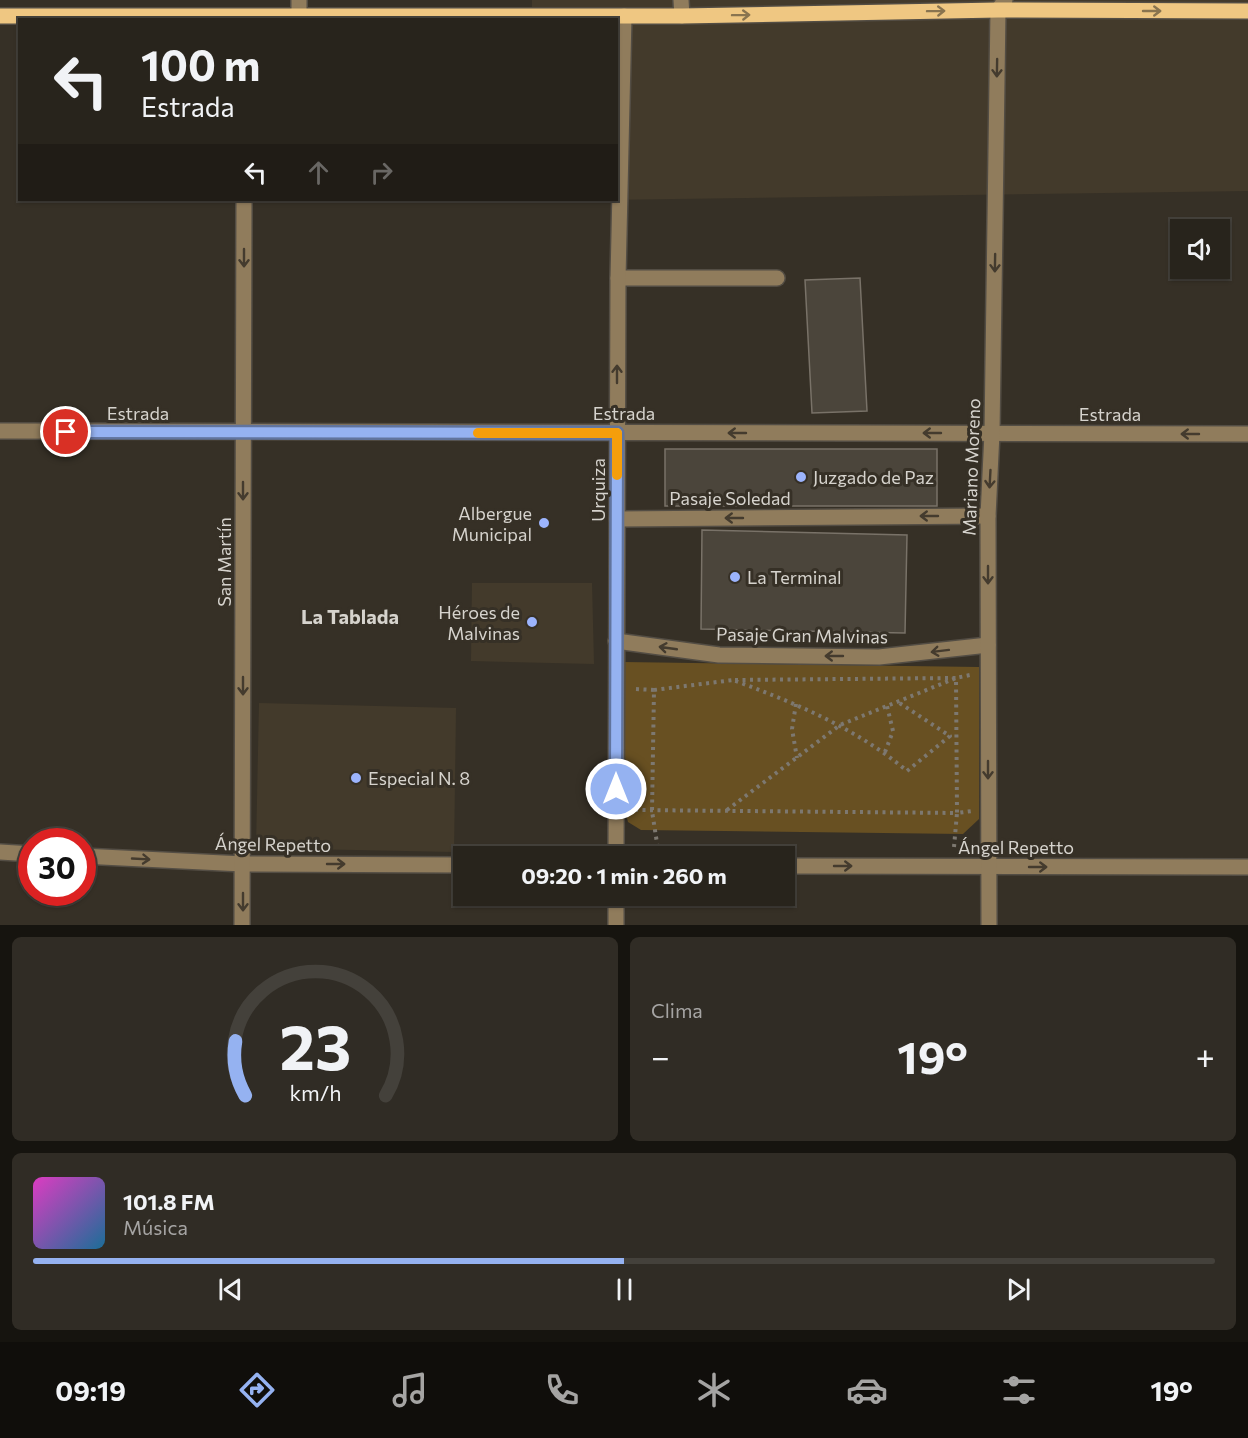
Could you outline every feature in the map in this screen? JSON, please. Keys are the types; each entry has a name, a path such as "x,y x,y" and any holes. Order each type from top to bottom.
{"main road":[{"path":"0,16 244,18 682,16 1002,5 1248,11"}],"street":[{"path":"298,16 299,0"},
{"path":"681,0 682,16"},
{"name":"Mariano Moreno","path":"989,925 988,516 1002,5"},
{"name":"Urquiza","path":"616,846 618,278 624,15"},
{"name":"San Martín","path":"242,925 244,201"},
{"path":"618,278 777,278"},
{"name":"Estrada","path":"0,431 1248,434"},
{"name":"Pasaje Soledad","path":"617,519 988,516"},
{"name":"Pasaje Gran Malvinas","path":"616,641 718,655 879,657 988,645"},
{"path":"0,852 18,853"},
{"name":"Ángel Repetto","path":"96,857 243,864 453,865"},
{"name":"Ángel Repetto","path":"795,866 1248,867"},
{"path":"616,906 616,925"}],"path":[{"path":"616,688 654,690 733,680 956,678"},
{"path":"727,810 840,725 956,678"},
{"path":"953,866 957,813 956,678"},
{"path":"733,680 796,704 840,725 885,752 907,771 950,736"},
{"path":"654,690 652,811 657,846"},
{"path":"898,702 950,736 956,736"},
{"path":"796,704 792,729 796,758"},
{"path":"885,752 893,731 886,706"},
{"path":"616,810 957,813"}],"shaded area":[{"path":"532,0 1248,0 1248,191 618,200 618,18 532,18"},
{"name":"Héroes de Malvinas","path":"472,583 592,583 594,664 471,661"},
{"path":"623,662 979,667 979,819 963,834 641,830 628,822 624,806"},
{"name":"Especial N. 8","path":"259,703 456,708 453,852 256,848"}],"building":[{"path":"860,278 867,411 812,413 805,280"},
{"name":"Juzgado de Paz","path":"665,449 937,449 937,506 665,506"},
{"path":"702,530 907,535 905,633 701,629"}],"slow traffic":[{"path":"478,433 617,433 617,475"}],"place":[{"name":"Juzgado de Paz","path":"801,477"},
{"name":"Albergue Municipal","path":"544,523"},
{"name":"La Terminal","path":"735,577"},
{"name":"Héroes de Malvinas","path":"532,622"},
{"name":"Especial N. 8","path":"356,778"}],"district":[{"name":"La Tablada","path":"350,616"}],"route":[{"path":"66,432 617,433 616,789"}]}
